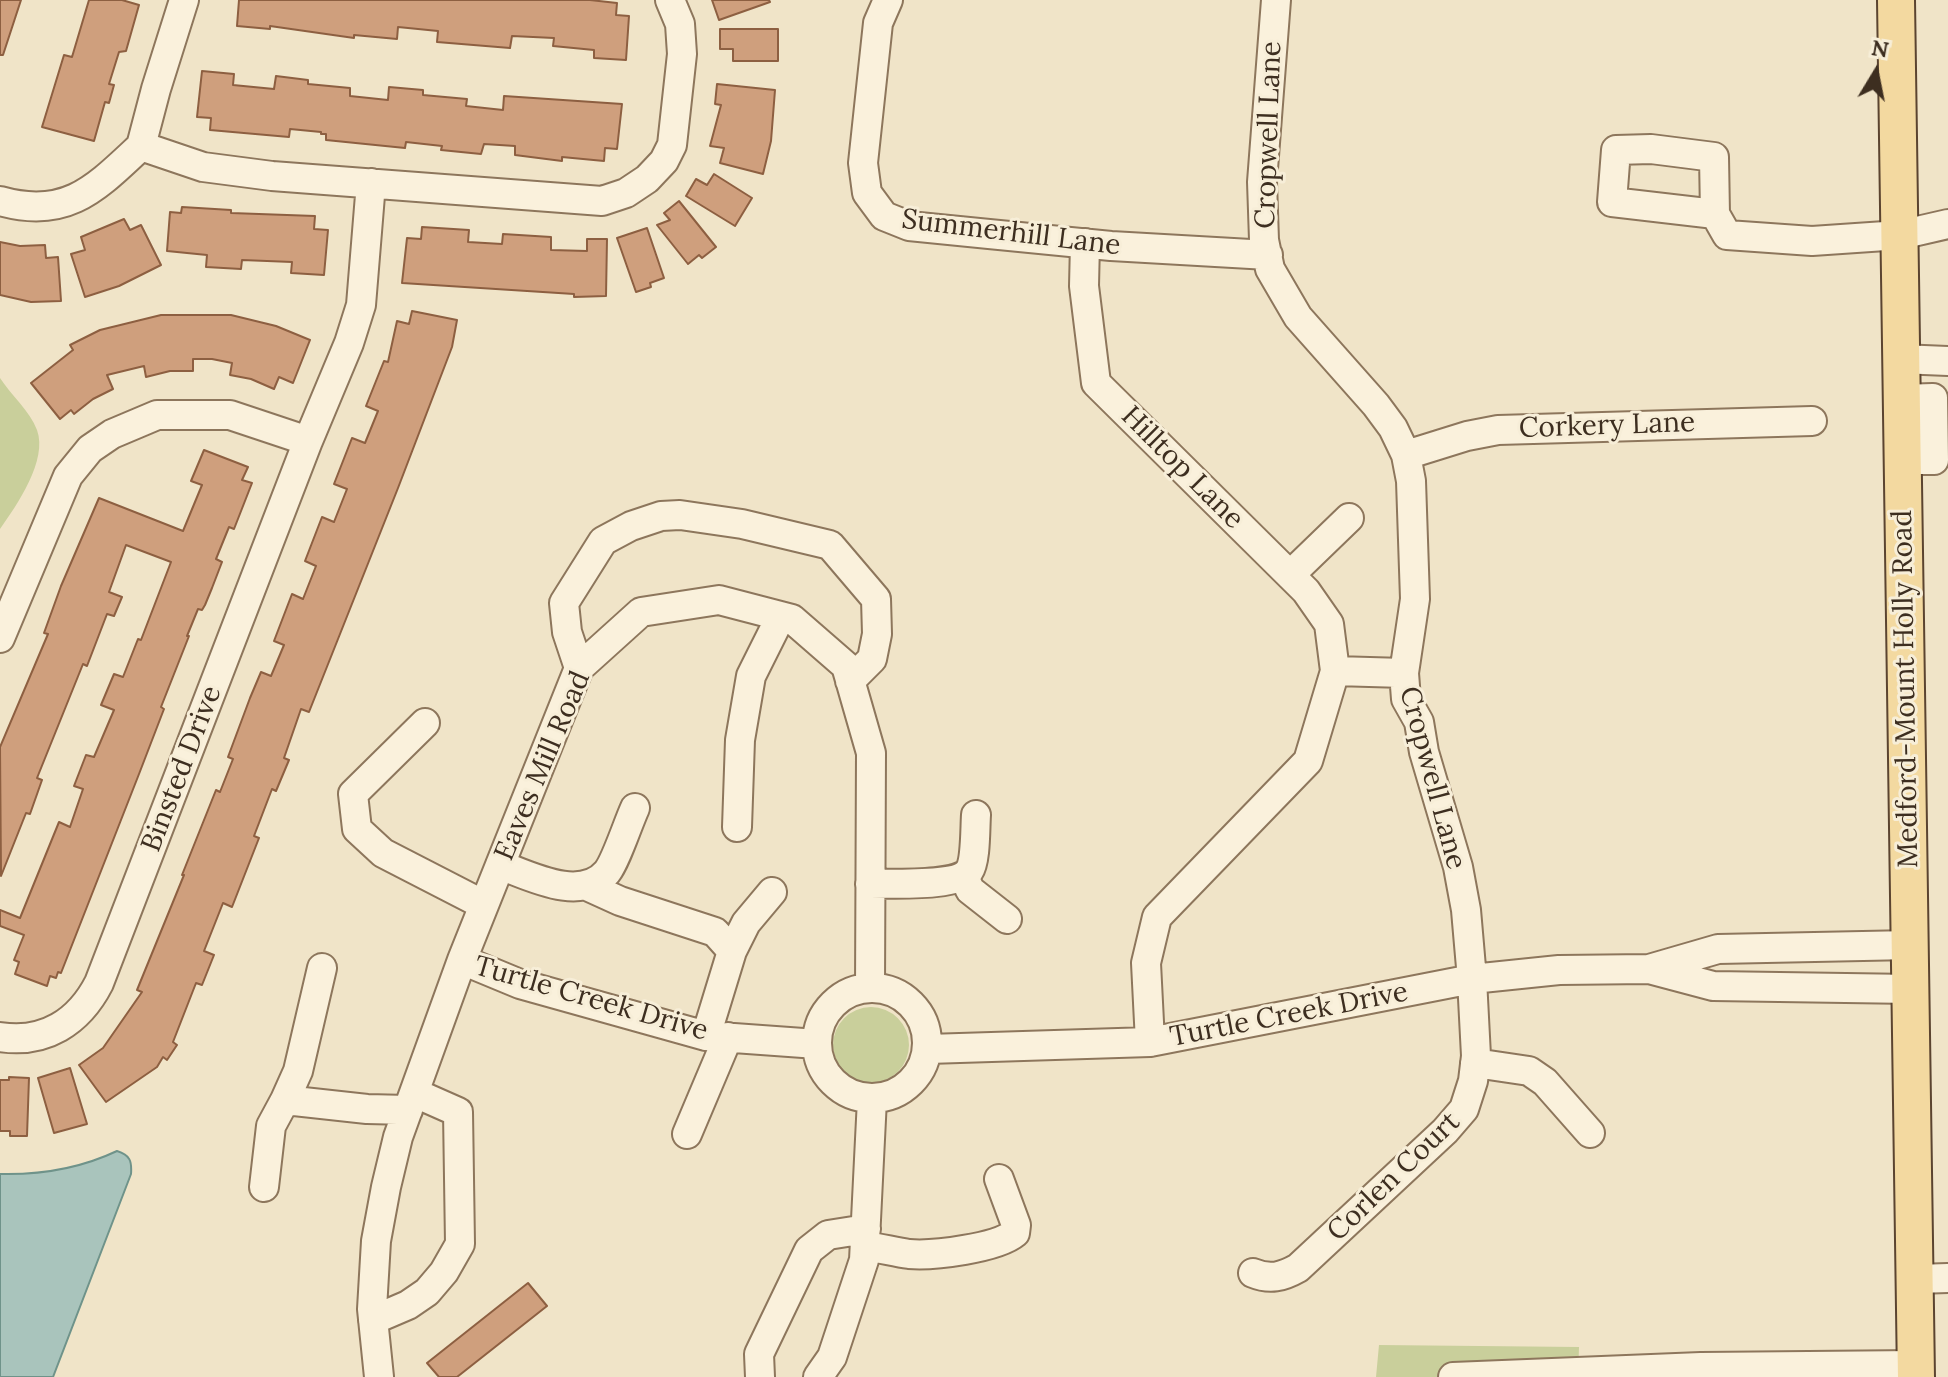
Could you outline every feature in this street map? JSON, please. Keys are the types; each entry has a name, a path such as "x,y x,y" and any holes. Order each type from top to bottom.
{"main road":[{"name":"Medford-Mount Holly Road","path":"1896,0 1900,359 1927,398 1901,460 1912,989 1932,1279 1916,1371"}],"street":[{"path":"0,201 40,207 75,200 93,190 141,146 184,0"},
{"path":"141,146 203,167 602,201 626,193 647,179 664,161 672,145 682,54 680,24 670,0"},
{"name":"Summerhill Lane","path":"888,0 878,23 863,163 863,179 875,206 884,216 909,226 1085,243 1268,255"},
{"name":"Cropwell Lane","path":"1276,0 1262,182 1263,226 1270,269 1298,317 1376,405 1393,428 1406,455 1413,509 1415,599 1404,673 1406,699 1419,722 1424,752 1458,867 1466,910 1472,979"},
{"name":"Binsted Drive","path":"0,1037 33,1036 64,1027 89,1004 99,983 308,441 349,343 361,305 371,183"},
{"path":"1715,214 1727,235 1812,241 1900,235 1948,224"},
{"name":"Hilltop Lane","path":"1085,243 1084,286 1096,383 1306,591 1329,624 1335,671 1308,761 1157,917 1146,963 1150,1042"},
{"path":"1900,359 1948,361"},
{"path":"0,638 68,476 90,449 112,434 157,415 230,415 308,441"},
{"name":"Corkery Lane","path":"1406,455 1467,436 1510,429 1812,421"},
{"path":"579,668 567,632 564,603 603,541 631,526 661,516 680,515 742,524 830,545 876,599 877,634 872,659 850,681"},
{"path":"1290,575 1349,518"},
{"name":"Eaves Mill Road","path":"379,1377 373,1320 376,1241 386,1187 412,1101 462,960 579,668 641,612 719,600 781,616 792,619 846,666 871,753 870,988"},
{"path":"737,827 740,740 751,676 781,616"},
{"path":"1335,671 1404,673"},
{"path":"425,723 353,794 357,829 383,853 484,905"},
{"path":"587,886 607,872 635,808"},
{"path":"870,884 949,881 964,876 971,869 976,815"},
{"path":"500,865 551,884 587,886 620,901 694,923 715,932 732,951"},
{"path":"964,876 970,890 1007,919"},
{"path":"687,1134 717,1036 732,951 746,923 772,892"},
{"name":"Turtle Creek Drive","path":"1649,969 1718,949 1911,945"},
{"name":"Turtle Creek Drive","path":"462,960 520,984 717,1036 817,1044"},
{"path":"264,1187 271,1126 298,1071 322,968"},
{"name":"Turtle Creek Drive","path":"928,1049 1150,1042 1472,979 1559,970 1649,969 1713,986 1912,989"},
{"name":"Corlen Court","path":"1253,1273 1274,1278 1309,1259 1455,1120 1470,1095 1475,1063 1472,979"},
{"path":"870,988 893,992 913,1005 925,1025 928,1049 922,1068 910,1084 892,1095 872,1099 845,1091 824,1071 817,1044 821,1023 832,1005 849,993 870,988"},
{"path":"1475,1063 1529,1071 1545,1082 1590,1133"},
{"path":"818,1377 832,1357 864,1260 872,1099"},
{"path":"285,1100 367,1109 412,1101 458,1112 460,1244 444,1272 427,1292 408,1305 373,1320"},
{"path":"760,1377 759,1354 809,1250 828,1235 866,1238 910,1254 968,1248 1009,1237 1015,1233 1016,1225 999,1179"},
{"path":"1453,1377 1701,1367 1916,1371"}],"green space":[{"path":"0,378 30,416 39,442 35,468 29,482 0,529"},
{"path":"871,1007 885,1010 898,1018 906,1031 909,1045 906,1059 898,1072 885,1080 871,1083 857,1080 844,1072 836,1059 833,1045 836,1031 844,1018 857,1010"},
{"path":"1379,1345 1579,1347 1578,1377 1376,1377"}],"water":[{"path":"117,1151 129,1159 131,1174 53,1377 0,1377 0,1174 60,1170"}],"building":[{"path":"0,0 21,0 3,55 0,55"},
{"path":"89,0 122,0 139,5 126,51 119,52 109,84 114,85 109,103 105,102 94,141 42,127 64,55 72,57"},
{"path":"239,0 590,0 617,3 616,15 629,16 626,60 594,58 594,50 553,46 554,38 512,36 510,48 437,42 438,31 398,27 397,39 354,35 354,38 270,26 270,29 237,26"},
{"path":"712,0 769,0 770,2 719,20"},
{"path":"720,29 778,29 778,61 733,61 733,49 720,49"},
{"path":"202,71 234,74 233,85 274,89 276,76 308,80 308,84 350,88 350,96 388,100 389,87 423,90 423,95 467,99 466,106 503,110 504,96 622,104 617,149 605,148 604,161 562,157 562,161 515,155 515,146 484,144 481,154 406,142 405,148 326,140 326,134 321,132 290,129 289,137 210,130 211,118 197,117"},
{"path":"717,84 775,90 771,141 763,174 720,163 724,148 710,146 721,105 715,104"},
{"path":"714,174 752,198 735,226 686,196 696,179 707,185"},
{"path":"679,201 716,247 688,264 657,225 670,220 664,213"},
{"path":"182,207 231,210 231,213 315,216 314,229 328,230 324,275 291,273 292,262 242,260 241,269 206,267 207,255 167,251 170,212 181,213"},
{"path":"124,219 130,230 141,225 161,265 119,286 85,297 71,254 85,250 81,237"},
{"path":"422,227 469,230 468,242 502,244 503,234 551,237 551,250 587,251 587,239 607,239 606,296 574,297 574,294 402,283 407,238 421,239"},
{"path":"647,228 664,278 636,292 617,238"},
{"path":"0,242 20,246 45,245 46,258 58,257 61,301 31,302 0,295"},
{"path":"412,311 457,320 452,347 398,488 309,712 301,709 284,758 289,760 276,791 272,789 254,836 259,838 232,907 223,903 204,951 214,955 202,985 196,983 173,1042 177,1045 167,1060 163,1057 157,1067 106,1102 79,1065 103,1048 142,992 137,990 216,790 220,792 233,759 228,757 250,698 261,672 271,676 284,645 274,641 292,594 303,599 316,566 305,561 322,517 334,522 347,489 334,484 352,438 365,443 378,411 366,406 384,361 388,362 397,321 409,324"},
{"path":"161,315 231,315 276,326 310,340 293,383 279,377 274,389 251,379 230,375 232,363 193,359 193,371 170,371 146,377 144,366 107,375 113,389 74,414 71,410 60,419 31,383 73,350 70,345 100,330"},
{"path":"204,450 248,467 242,480 252,483 234,529 229,527 216,559 222,562 205,605 202,610 198,609 187,636 161,707 164,709 61,973 58,972 56,978 50,976 47,986 15,974 19,962 14,960 24,935 0,926 0,910 20,918 59,822 70,827 83,789 74,786 86,755 94,757 114,710 101,705 114,674 123,677 171,562 126,545 109,592 122,597 114,616 107,614 87,666 83,664 37,778 42,780 30,814 26,813 1,876 0,747 48,634 44,633 61,586 99,498 183,531 202,485 191,481"},
{"path":"70,1068 87,1124 54,1133 38,1078"},
{"path":"9,1077 29,1078 27,1136 10,1136 10,1131 0,1131 0,1080 9,1080"},
{"path":"528,1283 547,1306 457,1377 439,1377 427,1363"}]}
